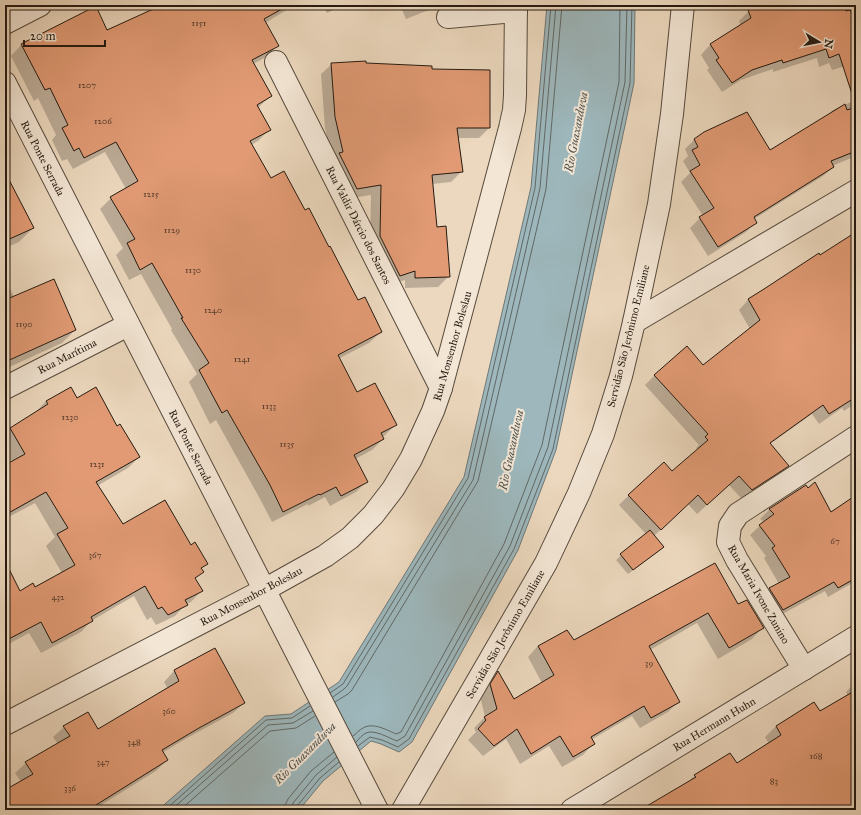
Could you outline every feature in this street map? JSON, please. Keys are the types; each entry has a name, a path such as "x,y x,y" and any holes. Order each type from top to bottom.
{"street":[{"path":"5,23 40,5"},
{"name":"Servidão São Jerônimo Emiliane","path":"403,810 546,563 573,507 603,434 621,376 659,204 672,114 683,5"},
{"path":"448,17 516,8"},
{"name":"Rua Monsenhor Boleslau","path":"5,724 264,590 325,556 350,538 373,515 393,489 411,459 442,388 514,110 516,8"},
{"name":"Rua Valdir Dárcio dos Santos","path":"276,62 442,388"},
{"name":"Rua Ponte Serrada","path":"5,83 377,810"},
{"path":"634,322 856,191"},
{"name":"Rua Marítima","path":"5,388 128,324"},
{"name":"Rua Maria Ivone Zunino","path":"804,669 737,560 728,542 730,526 738,514 856,437"},
{"name":"Rua Hermann Huhn","path":"572,810 856,637"}],"water":[{"name":"Rio Guaxanduva","path":"547,5 635,5 634,83 556,450 518,550 412,742 399,752 371,741 323,781 299,810 159,810 265,716 291,714 339,682 464,477 531,187"}],"building":[{"path":"162,5 289,5 264,19 279,46 252,60 272,96 257,105 271,130 250,141 271,178 284,171 305,210 309,208 358,300 365,297 382,332 338,355 357,392 375,383 397,425 381,433 384,439 354,455 368,482 341,496 336,487 283,512 270,485 227,410 222,413 199,370 209,363 181,318 183,318 152,263 140,270 127,243 135,239 110,197 138,181 116,142 84,158 79,148 74,151 62,128 68,125 50,88 45,90 21,44 96,6 107,30"},
{"path":"766,5 843,5 846,11 850,10 851,12 856,10 856,93 852,94 839,54 829,58 826,49 783,63 782,60 752,70 732,83 716,60 719,58 710,44 751,18 748,10"},
{"path":"366,61 366,63 432,66 432,69 490,70 490,128 457,128 463,172 432,175 437,227 446,226 450,277 415,278 415,271 400,276 380,236 381,185 357,189 339,153 343,152 335,117 331,63"},
{"path":"845,104 847,110 856,107 856,151 831,161 834,167 754,217 757,223 718,247 699,217 714,208 690,171 700,165 692,150 698,147 694,139 704,132 747,112 770,150"},
{"path":"5,172 34,228 5,241"},
{"path":"856,232 856,397 829,414 823,405 770,443 789,466 752,490 739,476 707,505 698,495 661,530 628,495 664,462 672,471 708,440 705,437 708,434 654,375 687,346 703,365 760,320 748,299 819,253 820,255"},
{"path":"54,279 76,330 5,362 5,300"},
{"path":"71,387 77,398 96,387 117,426 120,424 140,457 96,482 123,524 165,500 191,545 195,542 208,564 201,568 204,572 195,578 203,591 185,600 188,605 168,615 162,607 158,609 145,586 91,617 93,621 52,643 41,622 5,641 5,561 20,591 33,583 35,587 75,565 57,534 68,528 46,492 5,515 5,465 25,454 10,428 48,404 46,401"},
{"path":"815,482 831,512 856,495 856,578 838,588 834,582 783,610 769,588 790,577 772,548 775,546 759,525 774,514 769,509 806,485 808,488"},
{"path":"650,530 664,547 633,570 620,554"},
{"path":"715,563 738,604 747,600 764,628 729,648 708,613 649,646 680,702 651,718 644,706 591,737 595,744 573,757 560,736 531,754 517,729 494,746 478,729 486,720 484,717 497,709 490,684 498,671 514,699 554,675 538,646 567,630 574,640"},
{"path":"215,648 245,703 162,750 168,760 88,810 5,810 5,790 33,774 25,762 70,736 63,726 88,712 98,729 179,681 174,670"},
{"path":"856,690 856,806 848,810 640,810 696,777 694,775 730,753 737,763 781,735 776,726 814,702 820,711"}]}
